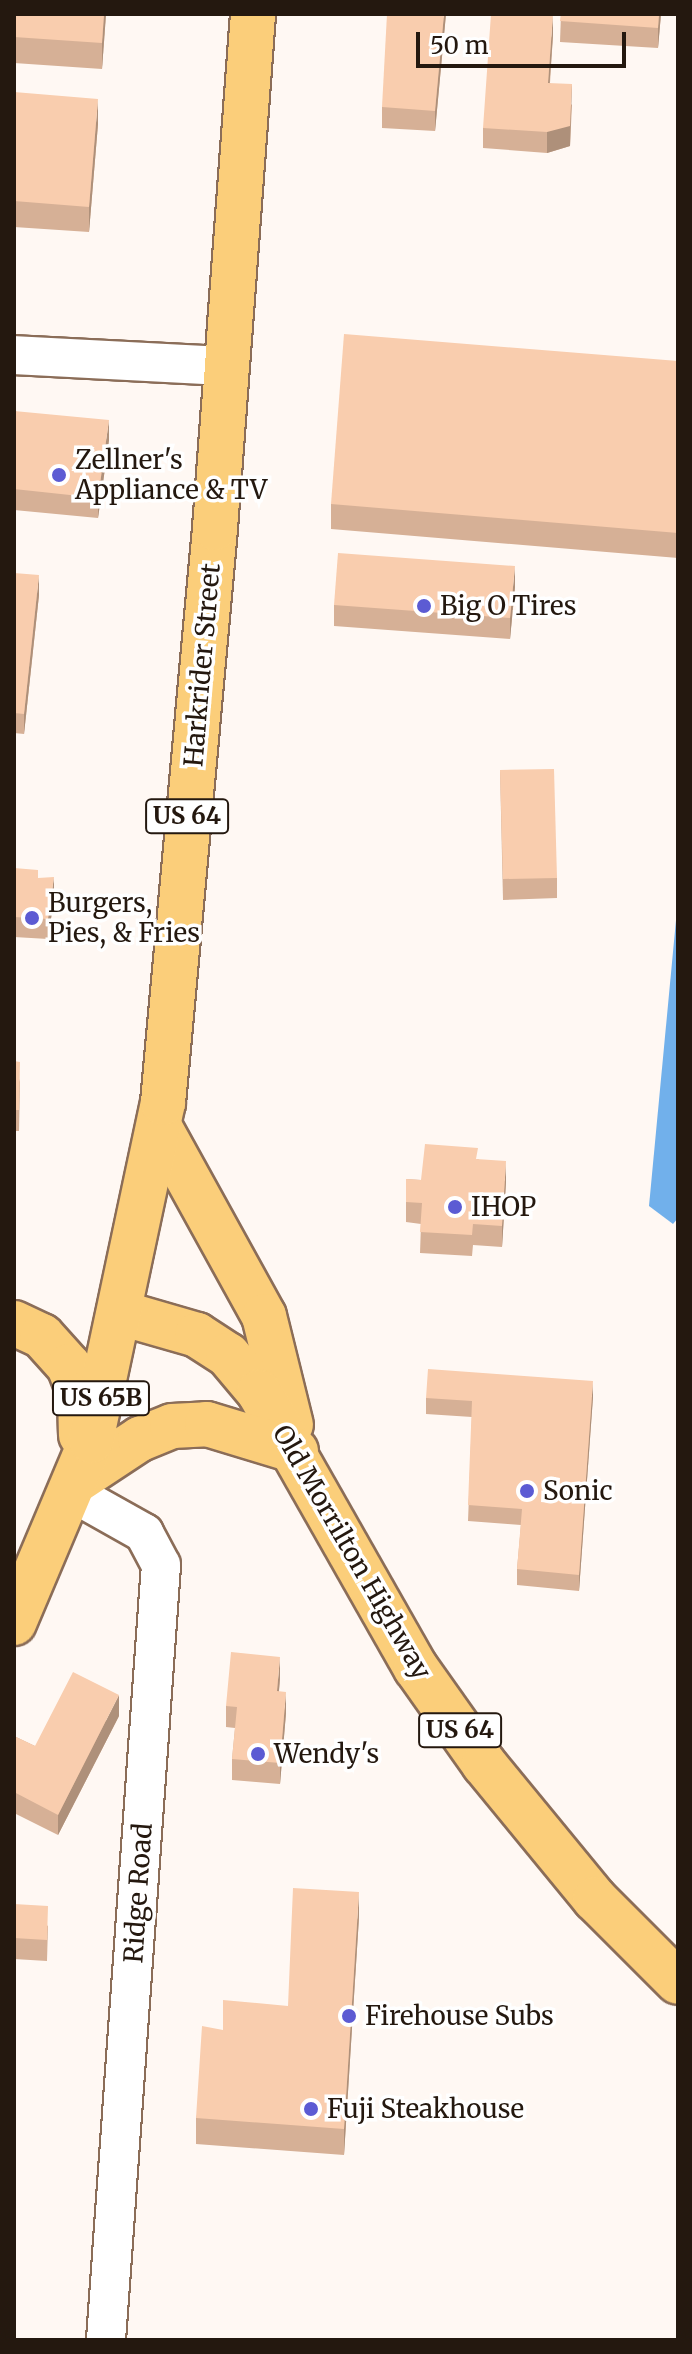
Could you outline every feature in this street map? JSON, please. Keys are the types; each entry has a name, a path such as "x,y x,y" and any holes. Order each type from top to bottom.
{"main road":[{"name":"Harkrider Street","path":"121,1313 159,1126 215,528 224,366 253,14"},
{"name":"US 64","path":"159,1126 264,1316 296,1451"},
{"name":"Old Morrilton Highway","path":"121,1313 197,1335 228,1355 296,1451 363,1582 484,1764 595,1899 678,1982"},
{"name":"US 65B","path":"14,1623 73,1487 121,1313"},
{"path":"14,1323 42,1336 76,1381 82,1431 73,1487"},
{"path":"73,1487 140,1439 172,1426 207,1424 296,1451"}],"street":[{"path":"14,355 224,366"},
{"name":"Ridge Road","path":"73,1487 144,1533 161,1565 106,2340"}],"water":[{"path":"678,899 678,1218 673,1224 649,1206"}],"building":[{"path":"14,14 104,14 102,43 14,37"},
{"path":"387,14 444,14 435,111 382,107"},
{"path":"491,14 553,14 548,83 572,84 570,126 547,132 483,128"},
{"path":"561,14 659,14 658,28 560,21"},
{"path":"14,92 98,99 89,207 14,201"},
{"path":"344,334 678,361 678,533 331,504"},
{"name":"Zellner's Appliance & TV","path":"14,411 109,420 98,498 14,489"},
{"path":"338,553 515,566 510,618 334,605"},
{"path":"14,573 39,575 24,714 14,713"},
{"path":"554,769 557,878 503,879 500,770"},
{"path":"14,868 38,870 38,878 54,877 48,919 14,917"},
{"path":"14,1061 20,1062 19,1110 14,1110"},
{"name":"IHOP","path":"425,1144 478,1148 476,1159 506,1161 502,1226 473,1224 472,1235 420,1232 422,1203 406,1202 406,1179 421,1180"},
{"path":"428,1369 593,1381 579,1575 517,1569 522,1509 468,1505 472,1401 426,1398"},
{"name":"Wendy's","path":"231,1652 280,1657 277,1691 286,1692 280,1763 232,1759 237,1707 226,1706"},
{"path":"73,1672 119,1695 58,1815 14,1792 14,1736 35,1746"},
{"path":"293,1888 359,1892 344,2129 196,2118 202,2026 223,2030 223,2000 288,2006"},
{"path":"14,1904 48,1906 47,1940 14,1938"}],"place":[{"name":"Zellner's Appliance & TV","path":"59,475"},
{"name":"Big O Tires","path":"424,606"},
{"name":"Burgers, Pies, & Fries","path":"32,918"},
{"name":"IHOP","path":"455,1207"},
{"name":"Sonic","path":"527,1491"},
{"name":"Wendy's","path":"258,1754"},
{"name":"Firehouse Subs","path":"349,2016"},
{"name":"Fuji Steakhouse","path":"311,2109"}]}
